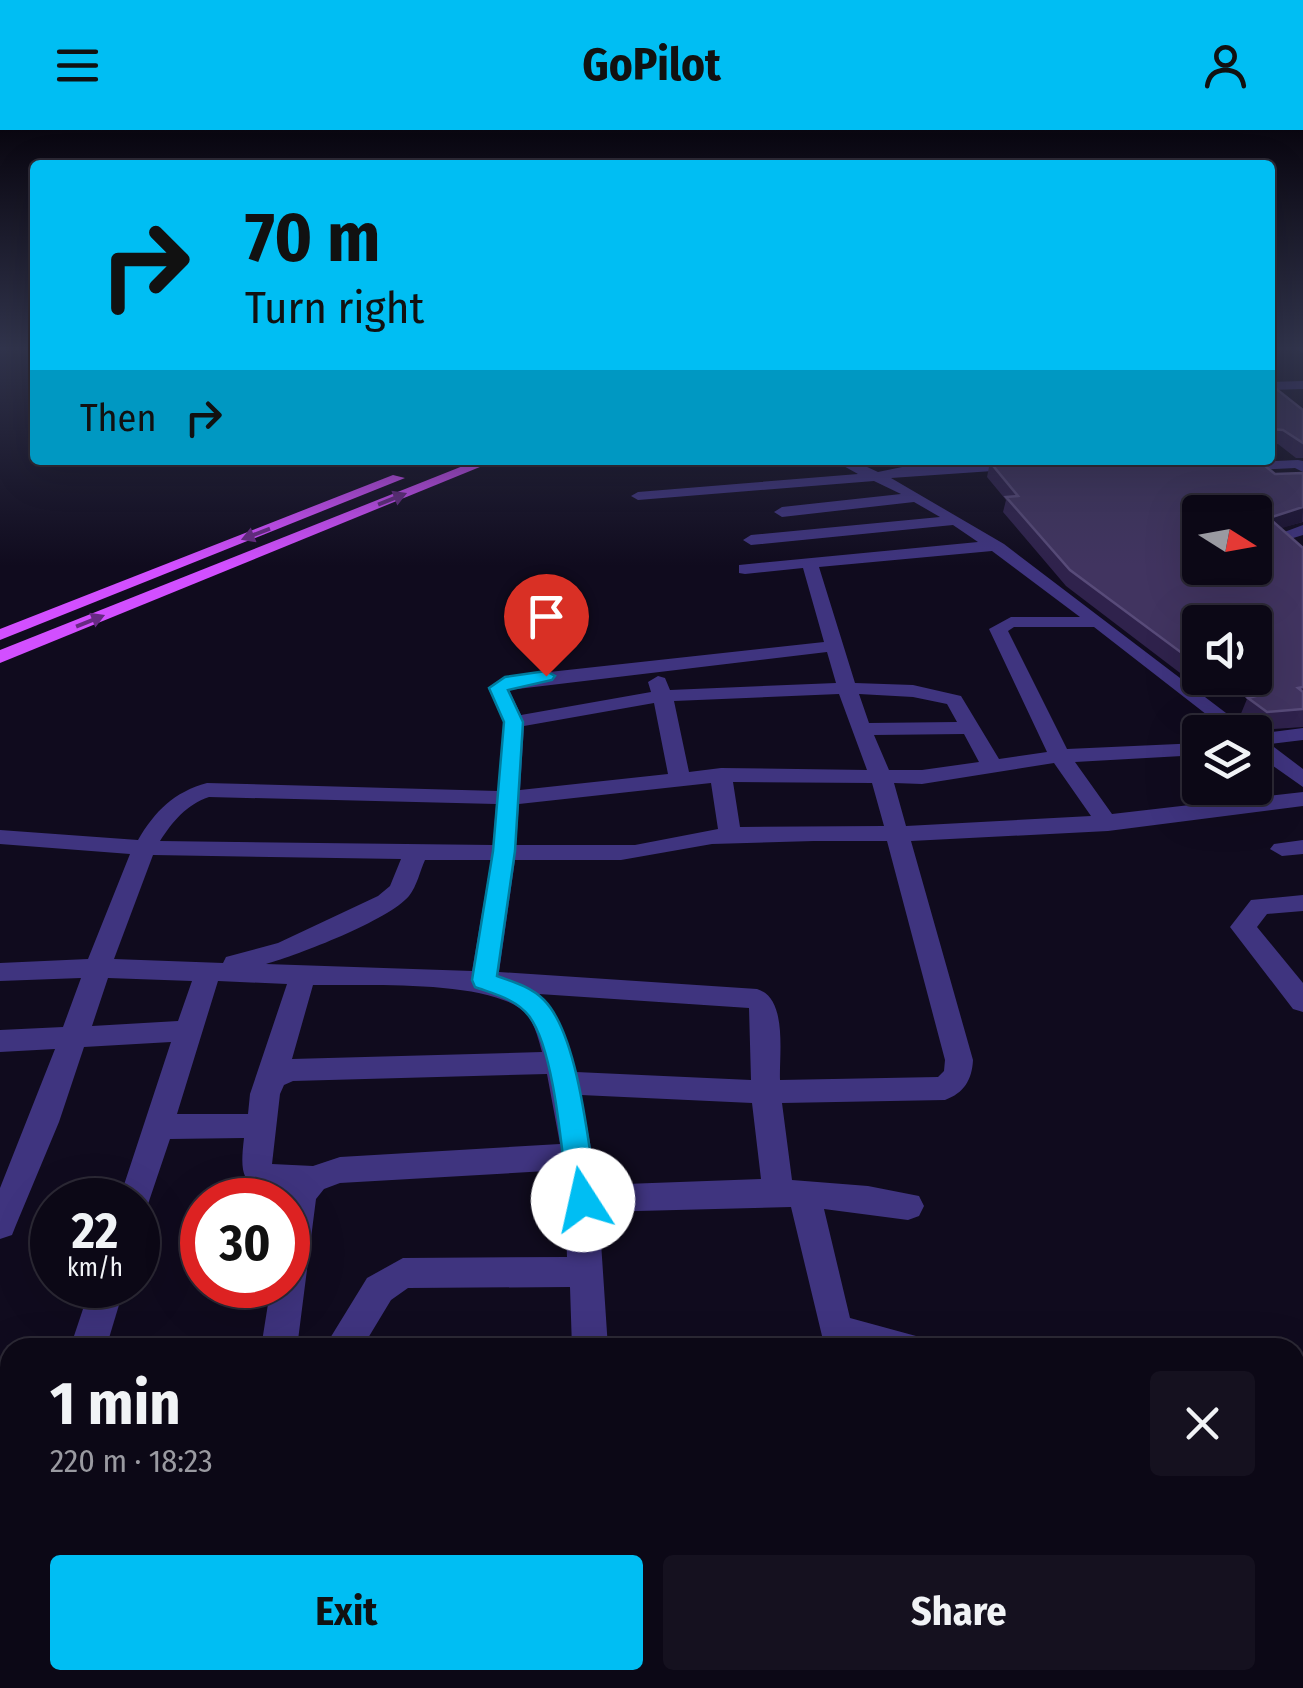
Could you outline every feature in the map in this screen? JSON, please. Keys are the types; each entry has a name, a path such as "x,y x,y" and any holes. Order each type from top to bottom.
{"main road":[{"path":"0,634 432,465"},
{"path":"0,657 478,465"}],"street":[{"path":"1208,468 1298,464 1303,468"},
{"path":"853,465 881,476 956,520 1218,715"},
{"path":"638,496 881,476 903,465"},
{"path":"782,512 918,497"},
{"path":"751,540 956,520"},
{"path":"1303,530 1279,537 1303,560"},
{"path":"745,569 994,546"},
{"path":"272,1078 292,1070 561,1073 766,1092 945,1088 958,1075 959,1060 882,779 847,688 810,563"},
{"path":"1094,622 1011,622 998,629 1060,756 1108,824"},
{"path":"484,980 504,851 514,722 498,688 502,684 651,663 835,646"},
{"path":"651,663 673,732 678,778"},
{"path":"514,722 662,696 847,688 938,694 954,700 993,767"},
{"path":"861,729 972,728"},
{"path":"1272,741 1303,734"},
{"path":"0,1226 76,1037 144,848 188,792 508,798 678,778 721,775 882,779 1060,756 1182,751"},
{"path":"1272,756 1303,780"},
{"path":"721,775 730,835"},
{"path":"0,837 144,848 651,852 686,838 898,834 1108,824 1303,798"},
{"path":"211,971 287,948 387,902 400,890 417,850"},
{"path":"1246,906 1303,902"},
{"path":"1303,902 1260,906 1243,926 1303,1002"},
{"path":"5,980 98,968 484,980 757,999 763,1007 766,1092 791,1191 835,1328 850,1338"},
{"path":"142,1178 211,971"},
{"path":"303,974 265,1094 256,1170 265,1177 313,1179 340,1170 575,1156"},
{"path":"484,980 518,993 537,1008 550,1031 583,1200 581,1237 589,1338"},
{"path":"0,1042 189,1031"},
{"path":"158,1127 261,1126"},
{"path":"280,1338 301,1195 313,1179"},
{"path":"583,1200 791,1191 850,1195 908,1206"},
{"path":"348,1338 379,1289 403,1273 586,1272"},
{"path":"91,1338 101,1308"}],"building":[{"path":"1275,421 1303,421 1303,443 1275,429"},
{"path":"992,465 1264,465 1275,474 1303,473 1303,507 1272,517 1272,495 1182,495 1182,585 1272,585 1272,521 1303,548 1303,687 1298,688 1303,692 1303,709 1267,712 1248,698 1272,695 1272,605 1182,605 1182,653 1070,570 1006,497 1018,496"}],"route":[{"path":"546,676 511,681 498,688 514,722 504,851 484,980 518,993 537,1008 550,1031 564,1083 583,1200"}]}
